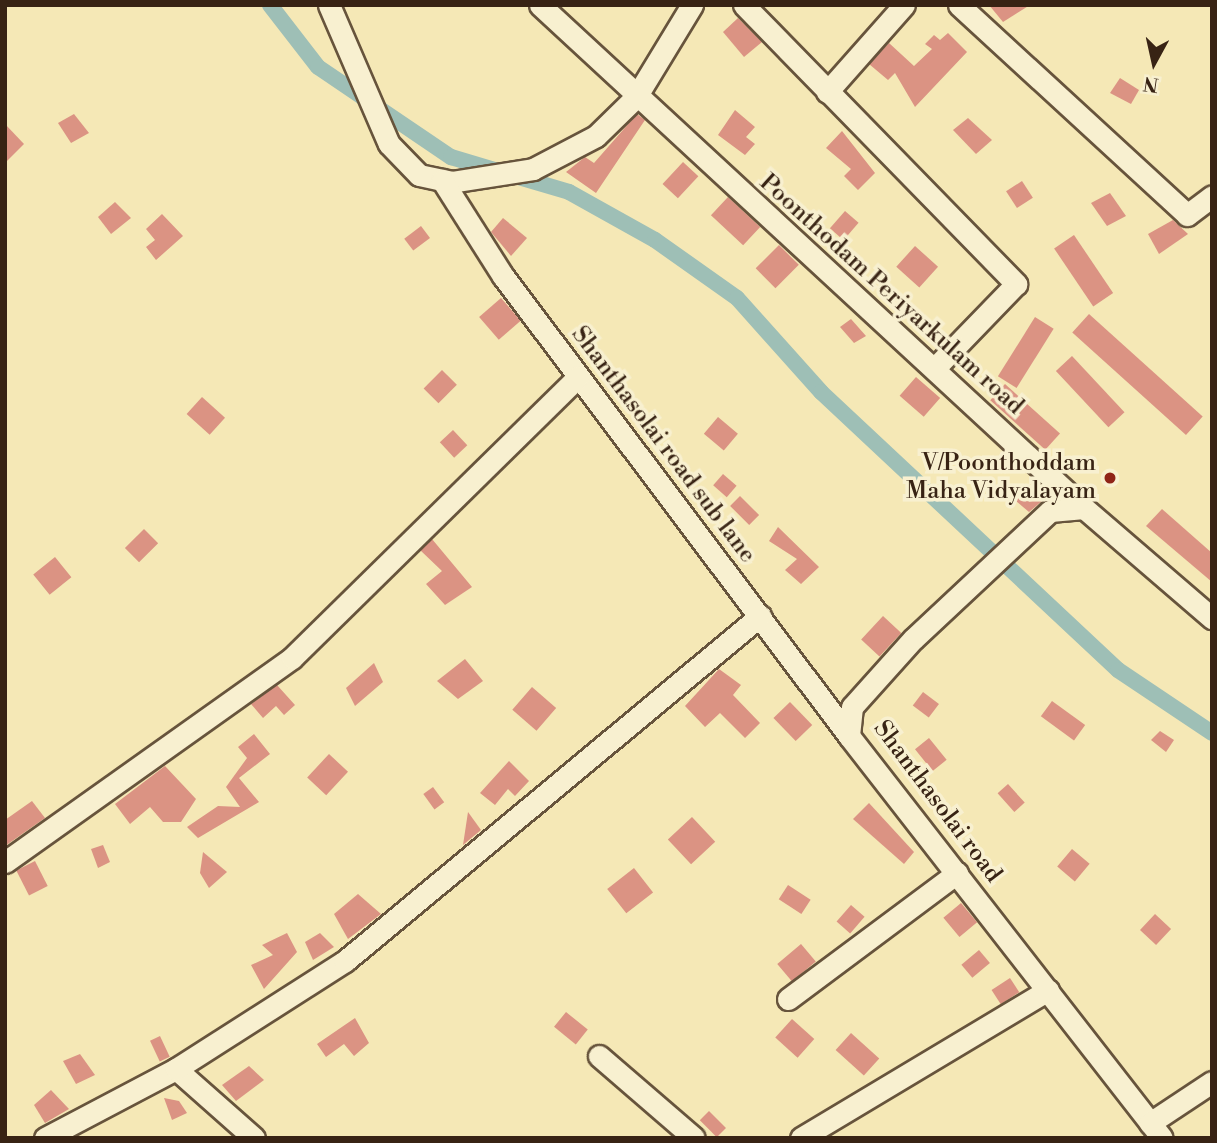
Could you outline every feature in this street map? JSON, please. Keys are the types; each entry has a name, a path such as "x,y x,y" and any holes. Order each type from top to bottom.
{"street":[{"path":"329,5 389,144 419,175 442,180 533,169 564,157 636,97 692,5"},
{"name":"Poonthodam Periyarkulam road","path":"540,5 636,97 1084,508 1212,618"},
{"path":"744,5 1016,284 935,369"},
{"path":"827,92 904,5"},
{"path":"959,5 1187,215 1212,196"},
{"name":"Shanthasolai road sub lane","path":"442,180 578,377 849,736"},
{"path":"5,862 292,658 578,377"},
{"name":"Shanthasolai road","path":"1084,508 1050,511 1006,549 871,681 852,707 849,736 1156,1130"},
{"path":"45,1138 176,1069 345,961 760,615"},
{"path":"788,999 957,873"},
{"path":"801,1138 1048,990"},
{"path":"599,1056 694,1138"},
{"path":"176,1069 254,1138"},
{"path":"1156,1130 1212,1082"}],"building":[{"path":"989,5 1030,5 1003,22"},
{"path":"738,18 762,42 744,57 723,32"},
{"path":"948,33 967,52 915,107 895,73 888,80 869,64 889,43 914,66 932,49 925,44 934,35 940,40"},
{"path":"1120,78 1139,90 1131,104 1110,93"},
{"path":"735,110 755,127 746,137 755,144 745,155 718,135"},
{"path":"74,114 89,133 71,143 58,123"},
{"path":"637,114 645,120 596,193 566,172 585,157 594,163"},
{"path":"968,118 992,140 976,154 953,130"},
{"path":"5,124 24,144 5,163"},
{"path":"842,131 875,173 858,190 844,176 851,169 826,148"},
{"path":"683,162 698,176 678,198 663,184"},
{"path":"1022,181 1033,198 1017,208 1006,191"},
{"path":"1110,193 1126,216 1107,226 1091,203"},
{"path":"728,197 760,227 743,245 711,215"},
{"path":"115,202 131,218 111,234 98,217"},
{"path":"845,211 859,223 843,240 830,228"},
{"path":"162,214 183,236 156,260 146,247 155,240 146,229"},
{"path":"503,218 527,238 511,256 491,232"},
{"path":"1173,220 1188,234 1159,254 1148,234"},
{"path":"421,226 430,238 413,251 404,239"},
{"path":"1074,235 1113,293 1093,306 1054,248"},
{"path":"779,245 799,265 775,288 756,268"},
{"path":"915,246 938,267 919,288 896,267"},
{"path":"501,298 521,321 499,340 479,317"},
{"path":"1089,314 1203,416 1186,435 1072,333"},
{"path":"1035,317 1054,329 1017,388 998,376"},
{"path":"851,319 866,336 854,343 840,327"},
{"path":"1072,356 1125,412 1108,427 1056,371"},
{"path":"442,370 457,385 438,403 424,388"},
{"path":"916,377 940,398 924,417 900,396"},
{"path":"1005,384 1060,434 1045,450 990,400"},
{"path":"202,397 225,418 210,435 187,414"},
{"path":"718,417 738,434 724,451 704,434"},
{"path":"453,430 467,445 454,458 440,442"},
{"path":"723,474 737,486 727,497 713,485"},
{"path":"1023,484 1042,501 1029,512 1010,496"},
{"path":"740,496 759,515 749,525 730,506"},
{"path":"1162,509 1212,553 1212,582 1146,526"},
{"path":"778,527 819,567 801,584 785,570 797,559 769,541"},
{"path":"144,529 158,543 139,562 125,548"},
{"path":"432,539 472,587 445,605 426,584 442,571 420,550"},
{"path":"55,557 71,577 50,595 33,575"},
{"path":"883,616 901,633 879,656 861,639"},
{"path":"465,659 483,681 458,699 437,681"},
{"path":"374,663 383,682 355,706 346,688"},
{"path":"719,669 741,685 733,695 760,723 745,738 720,713 705,727 685,706"},
{"path":"277,685 295,705 284,715 276,706 263,718 251,704"},
{"path":"532,687 556,708 536,731 512,710"},
{"path":"923,692 939,704 929,718 913,706"},
{"path":"1052,701 1085,725 1074,740 1041,716"},
{"path":"790,702 812,725 796,741 773,718"},
{"path":"1160,731 1174,740 1166,752 1151,740"},
{"path":"254,734 270,754 239,778 259,802 198,838 187,827 218,806 240,807 226,787 247,758 238,747"},
{"path":"929,738 947,760 933,771 915,749"},
{"path":"329,754 348,772 326,795 307,777"},
{"path":"509,761 529,781 515,796 508,789 495,805 480,793"},
{"path":"165,766 196,799 181,822 163,822 150,807 130,824 115,804"},
{"path":"1008,784 1025,803 1014,812 998,793"},
{"path":"433,787 444,802 434,809 423,794"},
{"path":"32,801 45,818 5,846 5,820"},
{"path":"869,803 914,852 904,864 853,819"},
{"path":"468,812 481,830 463,845"},
{"path":"692,817 715,842 691,864 668,840"},
{"path":"103,845 110,862 98,868 91,849"},
{"path":"1072,849 1090,864 1075,881 1057,867"},
{"path":"203,852 227,872 209,888 200,873"},
{"path":"35,861 48,886 29,895 16,871"},
{"path":"634,868 653,892 626,913 607,889"},
{"path":"788,885 811,900 801,914 779,899"},
{"path":"358,894 381,914 348,939 334,914"},
{"path":"961,903 977,922 959,937 943,918"},
{"path":"851,905 865,917 850,933 837,922"},
{"path":"1155,914 1171,929 1156,945 1140,930"},
{"path":"287,933 297,952 264,989 251,965 273,955 262,945"},
{"path":"320,933 334,947 313,960 305,942"},
{"path":"801,944 816,962 792,982 777,964"},
{"path":"979,950 990,963 972,978 961,965"},
{"path":"1010,978 1019,992 1001,1004 992,990"},
{"path":"566,1012 588,1030 576,1044 554,1027"},
{"path":"355,1018 369,1043 354,1056 344,1044 326,1057 317,1044"},
{"path":"792,1019 814,1039 798,1058 775,1038"},
{"path":"851,1033 879,1058 864,1076 836,1050"},
{"path":"160,1036 170,1057 160,1061 150,1041"},
{"path":"80,1054 95,1075 76,1084 63,1061"},
{"path":"249,1066 264,1080 236,1101 222,1085"},
{"path":"51,1090 69,1109 45,1123 34,1105"},
{"path":"164,1098 179,1101 187,1113 172,1120"},
{"path":"709,1111 726,1128 717,1137 700,1120"}],"waterway":[{"path":"270,5 318,67 451,157 569,192 655,240 737,298 821,392 1118,670 1212,733"}],"place":[{"name":"V/Poonthoddam Maha Vidyalayam","path":"1110,478"}]}
